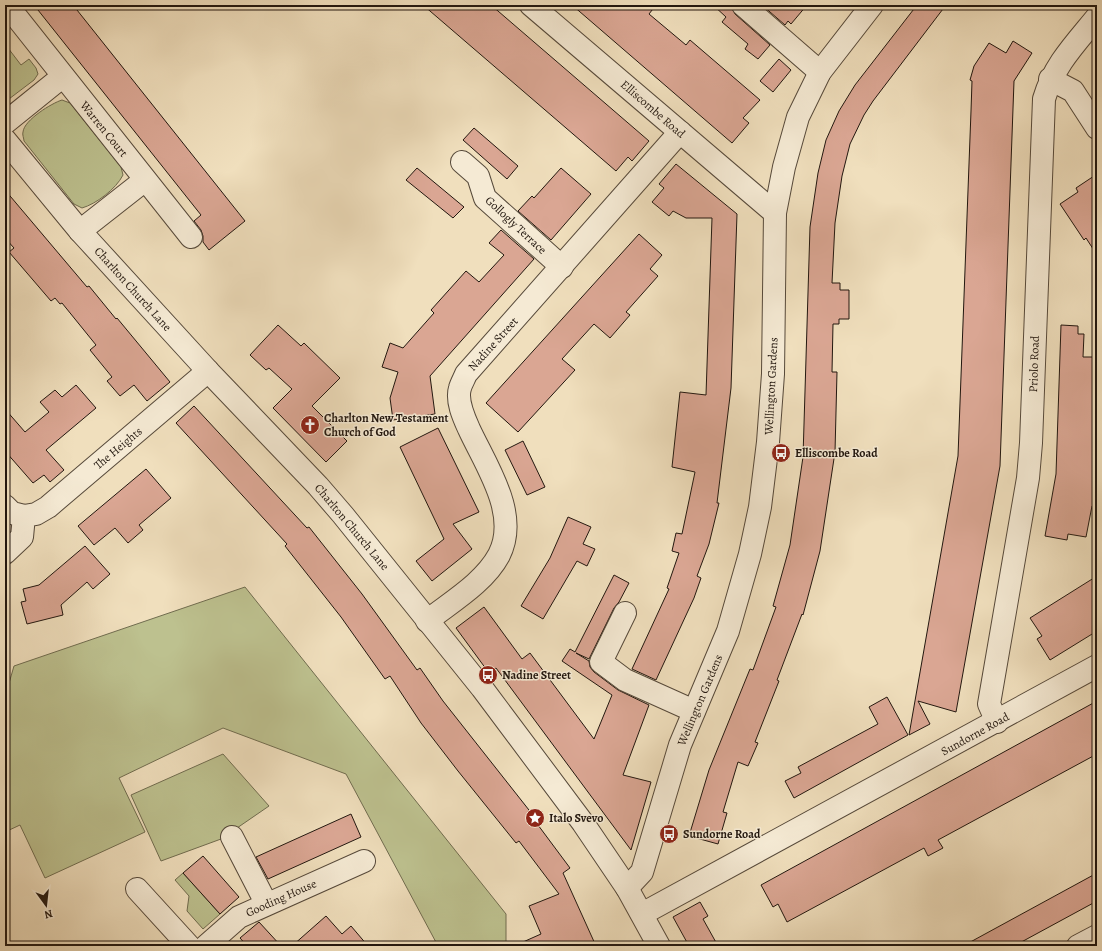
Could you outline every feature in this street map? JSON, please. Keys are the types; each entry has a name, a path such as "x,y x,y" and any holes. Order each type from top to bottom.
{"street":[{"name":"Warren Court","path":"7,5 62,77 191,237"},
{"name":"Elliscombe Road","path":"532,5 775,213"},
{"path":"743,5 820,72"},
{"name":"Wellington Gardens","path":"627,888 642,872 680,745 728,631 750,554 760,507 768,442 773,374 775,213 784,167 798,117 820,72 872,5"},
{"name":"Priolo Road","path":"997,722 989,704 1028,478 1044,99 1050,79 1063,59 1097,17"},
{"path":"5,123 62,77"},
{"path":"1050,79 1073,91 1097,128"},
{"name":"Nadine Street","path":"427,621 486,572 499,555 506,535 505,514 499,493 460,406 460,389 466,374 680,132"},
{"name":"Charlton Church Lane","path":"5,140 80,231 208,371 318,486 496,706 583,823 627,888 659,946"},
{"name":"Gollogly Terrace","path":"462,162 478,176 484,198 562,267"},
{"path":"80,231 146,180"},
{"name":"The Heights","path":"24,516 36,514 48,507 208,371"},
{"path":"5,506 12,513 24,516 22,536 5,553"},
{"path":"625,613 601,662 625,680 694,711"},
{"name":"Sundorne Road","path":"642,914 997,722 1097,666"},
{"path":"232,837 266,904"},
{"name":"Gooding House","path":"206,946 239,917 364,861"},
{"path":"137,889 189,946"},
{"path":"1078,946 1097,936"}],"green space":[{"path":"5,44 21,65 29,59 36,68 38,74 34,80 5,102"},
{"path":"62,100 70,103 121,167 123,175 111,191 93,203 82,208 74,204 24,141 23,133 28,122 46,108"},
{"path":"245,587 506,914 506,946 438,946 346,774 223,728 119,778 145,832 45,878 20,825 5,832 5,697 14,666"},
{"path":"223,754 269,806 221,839 161,861 131,795"},
{"path":"183,873 220,914 203,929 187,911 189,896 175,880"}],"building":[{"path":"34,5 73,5 245,221 209,250 203,242 201,230 194,221 201,215"},
{"path":"423,5 491,5 649,141 632,161 628,157 616,171"},
{"path":"572,5 656,5 649,14 686,45 690,40 760,100 743,118 749,123 732,143"},
{"path":"713,5 731,5 735,14 770,45 758,59 745,49 748,44 722,22 726,17"},
{"path":"762,5 807,5 791,24 788,21 785,25"},
{"path":"917,5 946,5 864,115 850,144 842,176 835,223 832,283 840,283 840,290 849,290 849,319 839,319 839,324 833,324 832,372 837,372 835,452 820,551 803,615 802,614 777,680 779,681 755,742 758,743 748,766 738,762 723,812 727,813 718,844 689,836 709,770 750,669 753,670 776,607 773,606 790,545 803,457 810,227 818,173 826,140 839,111 855,85"},
{"path":"1013,41 1032,53 1014,81 1000,466 956,712 918,701 930,724 909,735 958,456 972,81 970,80 974,66 989,43 1006,53"},
{"path":"779,59 791,70 773,92 760,81"},
{"path":"474,128 518,166 507,179 463,140"},
{"path":"676,164 737,214 731,388 717,503 719,503 709,544 697,576 701,578 694,598 656,680 632,669 669,589 667,588 679,553 672,551 676,533 682,534 695,472 672,467 680,392 706,395 712,218 686,218 673,211 669,216 652,202 664,188 659,184"},
{"path":"417,168 464,207 453,218 406,180"},
{"path":"561,168 591,194 551,240 518,211 532,196 534,198"},
{"path":"1097,174 1097,255 1086,238 1084,240 1060,204 1078,192 1076,188"},
{"path":"5,190 87,287 89,286 116,319 117,318 170,382 147,401 134,385 120,396 107,381 112,377 90,350 96,345 62,303 60,304 55,298 51,301 9,252 14,248 5,238"},
{"path":"501,230 534,259 430,376 435,414 393,420 390,398 398,372 382,367 390,343 403,348 434,313 431,310 466,271 479,282 504,255 489,243"},
{"path":"639,234 662,255 650,269 658,276 626,312 630,315 610,338 594,324 562,359 575,370 518,432 486,403"},
{"path":"278,325 301,346 304,343 340,378 312,406 347,441 326,462 273,408 292,389 269,368 266,370 250,355"},
{"path":"1061,325 1078,326 1078,334 1084,334 1083,357 1097,357 1097,497 1095,507 1092,506 1086,537 1068,534 1067,540 1045,536 1056,474"},
{"path":"76,385 96,408 46,450 64,470 50,482 44,475 33,483 5,451 5,409 25,432 49,412 40,402 55,390 62,397"},
{"path":"194,406 307,528 309,527 362,594 417,670 420,668 443,701 540,824 538,825 570,868 563,873 596,946 514,946 541,934 529,906 559,894 519,841 516,843 458,771 421,723 390,676 385,679 341,617 285,546 287,544 176,423"},
{"path":"438,428 479,512 453,524 472,549 432,581 416,561 444,539 400,447"},
{"path":"523,441 545,487 527,495 505,450"},
{"path":"146,469 171,498 139,525 143,530 128,543 115,528 94,545 78,526"},
{"path":"568,517 591,527 583,544 595,549 587,566 577,561 543,619 521,606 550,558"},
{"path":"85,546 110,574 93,589 87,582 61,605 63,615 27,624 21,602 26,601 23,589 39,585"},
{"path":"614,575 629,583 619,602 614,608 589,659 576,653 589,661 590,667 594,672 618,690 649,705 623,775 651,782 631,850 496,668 489,673 456,628 484,607 522,659 530,653 594,739 612,695 562,661 570,649 575,652"},
{"path":"1097,576 1097,631 1050,660 1037,639 1042,636 1030,618"},
{"path":"887,697 908,735 794,798 785,781 801,773 798,767 878,724 869,707"},
{"path":"1097,701 1097,754 938,840 943,848 928,856 924,848 787,922 778,904 773,907 761,885"},
{"path":"351,814 361,837 268,879 256,857"},
{"path":"203,856 239,897 220,914 183,873"},
{"path":"1097,873 1097,901 1014,946 963,946"},
{"path":"700,902 708,916 703,919 718,946 689,946 673,917"},
{"path":"326,916 342,934 351,926 368,946 292,946"},
{"path":"259,922 281,946 247,946 240,938"}],"place":[{"name":"Charlton New Testament Church of God","path":"310,425"},
{"name":"Elliscombe Road","path":"781,453"},
{"name":"Nadine Street","path":"488,675"},
{"name":"Italo Svevo","path":"535,818"},
{"name":"Sundorne Road","path":"669,834"}]}
